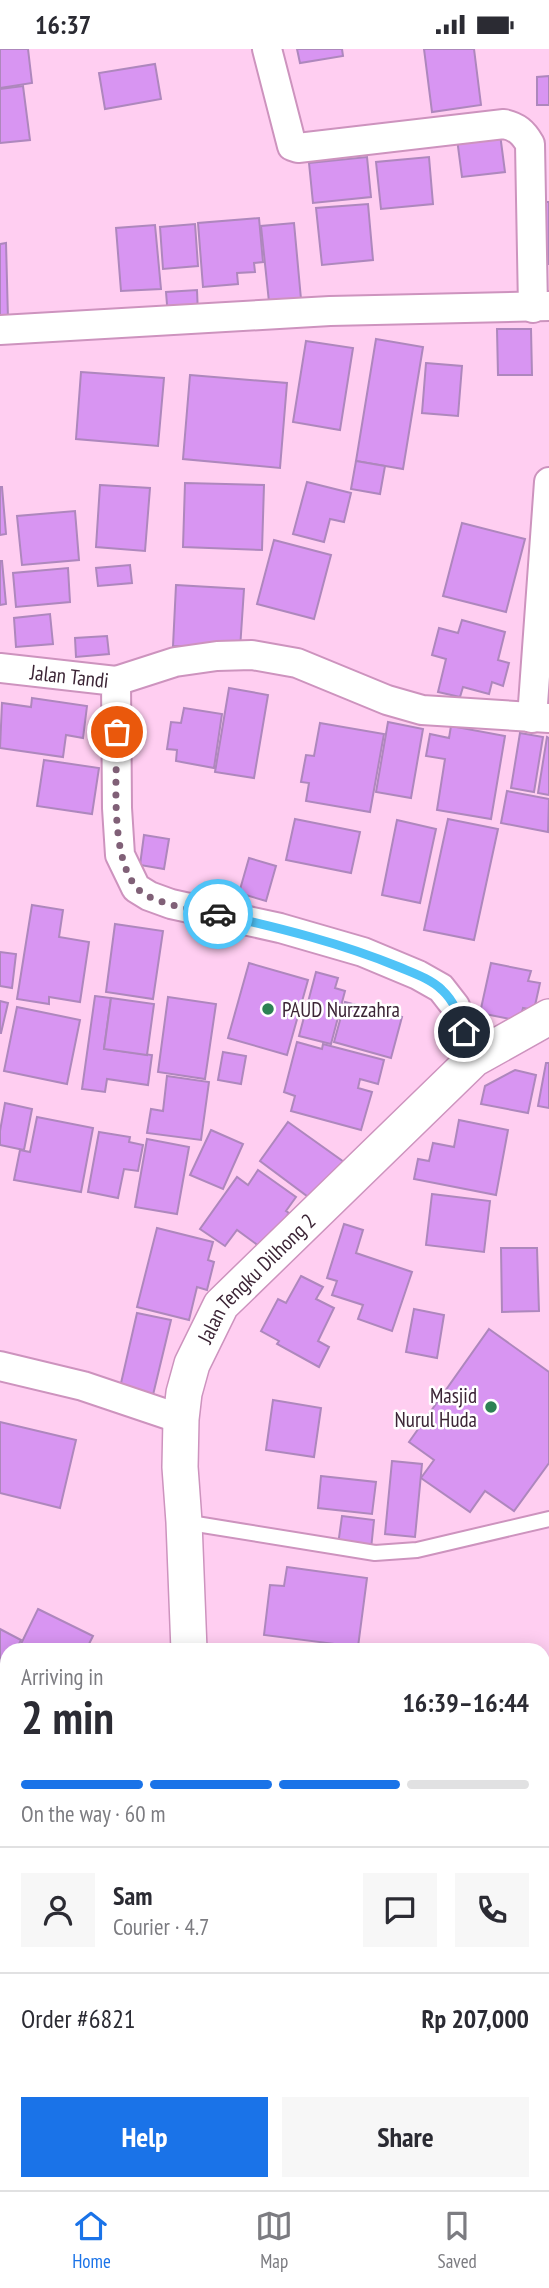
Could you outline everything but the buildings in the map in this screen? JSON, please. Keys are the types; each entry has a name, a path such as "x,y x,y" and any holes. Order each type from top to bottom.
{"street":[{"path":"0,330 330,311 541,307 530,144 517,127 504,124 298,148 292,146 267,49"},
{"path":"116,681 175,661 252,655 297,663 387,701 422,710 541,718 549,482"},
{"name":"Jalan Tandi","path":"0,667 116,681 120,855 136,888 171,904 280,928 363,952 418,975 441,988 455,1006 474,1059"},
{"name":"Jalan Tengku Dilhong 2","path":"189,1643 180,1467 181,1419 192,1363 221,1305 474,1059 549,1017"},
{"path":"0,1366 83,1386 181,1419"}],"lane":[{"path":"184,1522 375,1553 416,1550 549,1519"}],"way so far":[{"path":"117,732 120,855 136,888 171,904 218,914"}],"place":[{"name":"PAUD Nurzzahra","path":"268,1009"},
{"name":"Masjid Nurul Huda","path":"491,1407"}],"route":[{"path":"218,914 280,928 363,952 418,975 441,988 455,1006 464,1032"}]}
